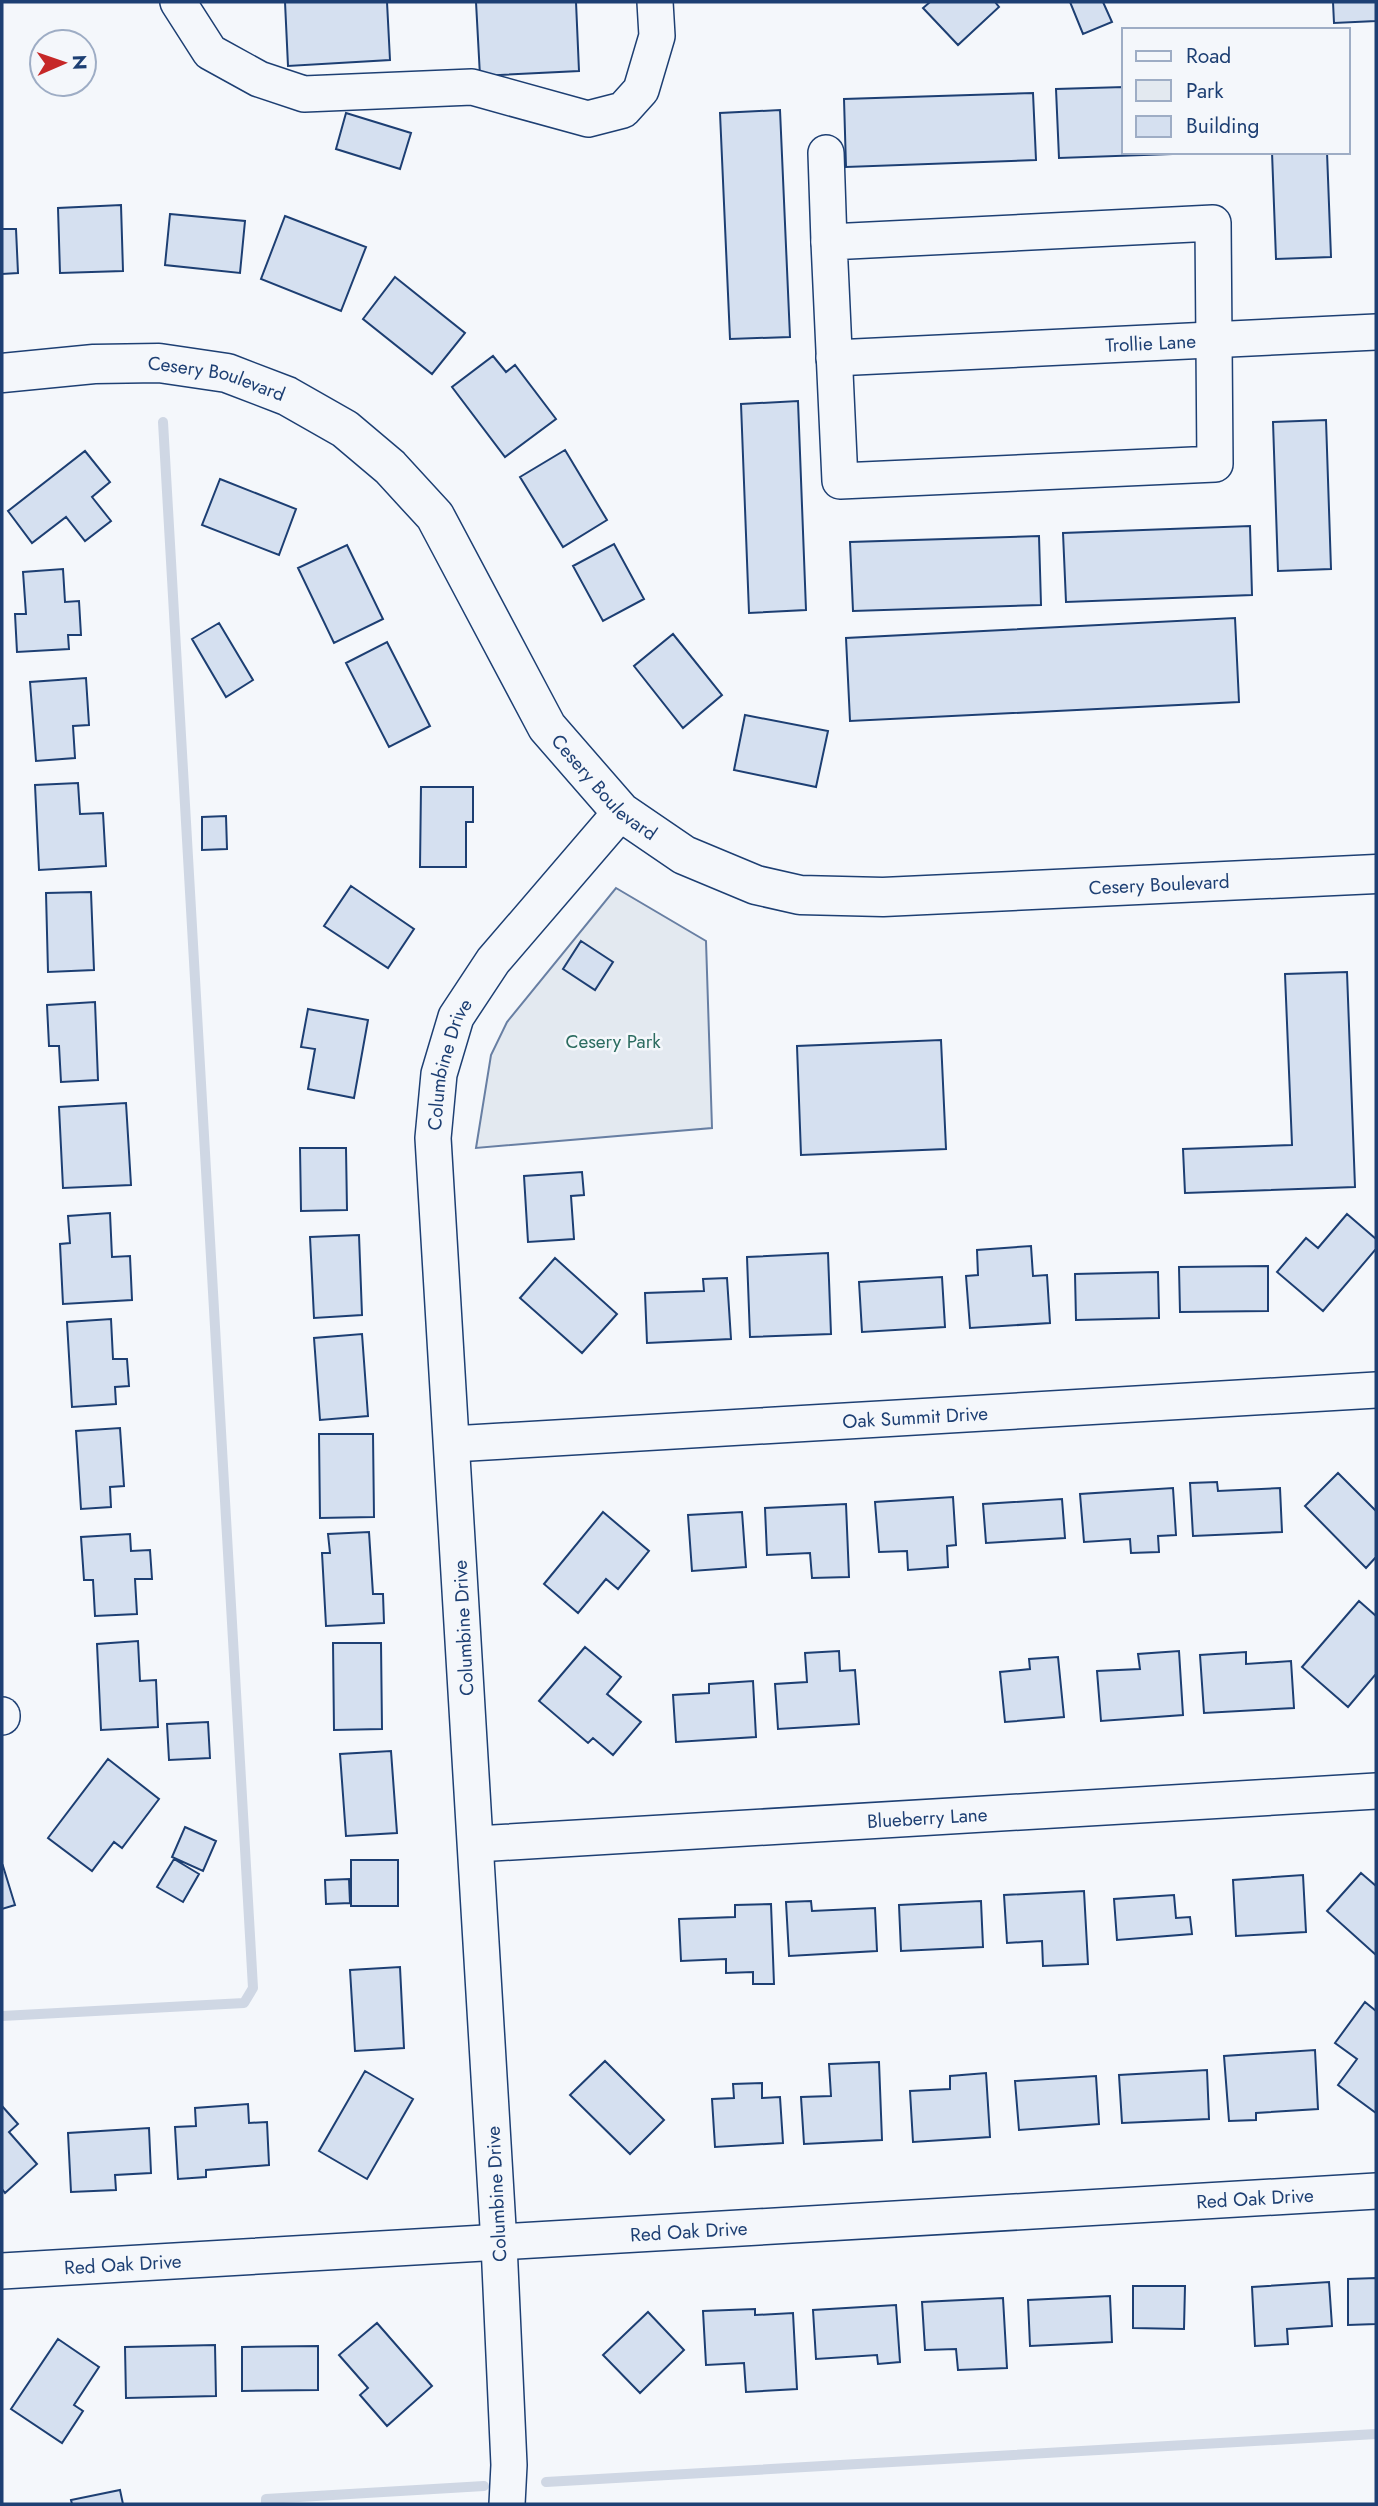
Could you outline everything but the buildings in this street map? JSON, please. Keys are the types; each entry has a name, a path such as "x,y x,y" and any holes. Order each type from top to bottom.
{"main road":[{"name":"Cesery Boulevard","path":"2,373 94,364 159,363 227,373 287,396 345,429 390,467 435,516 547,727 621,812 684,855 756,885 800,895 883,897 1376,874"}],"street":[{"path":"178,2 210,52 259,79 304,94 472,88 588,119 623,110 641,90 657,36 655,2"},
{"path":"826,153 829,242 840,481 1215,464 1213,223 829,242"},
{"name":"Trollie Lane","path":"834,358 1376,332"},
{"name":"Columbine Drive","path":"507,2504 509,2465 499,2244 433,1138 439,1074 456,1017 493,961 621,812"},
{"name":"Oak Summit Drive","path":"452,1444 1376,1390"},
{"name":"Blueberry Lane","path":"476,1844 1376,1791"},
{"name":"Red Oak Drive","path":"2,2272 1376,2191"}],"green space":[{"name":"Cesery Park","path":"616,888 706,941 712,1128 476,1148 491,1055 507,1022"}],"waterway":[{"path":"2,2016 244,2003 253,1988 163,422"},
{"path":"546,2482 1376,2434"},
{"path":"266,2504 266,2499 484,2486"}]}
